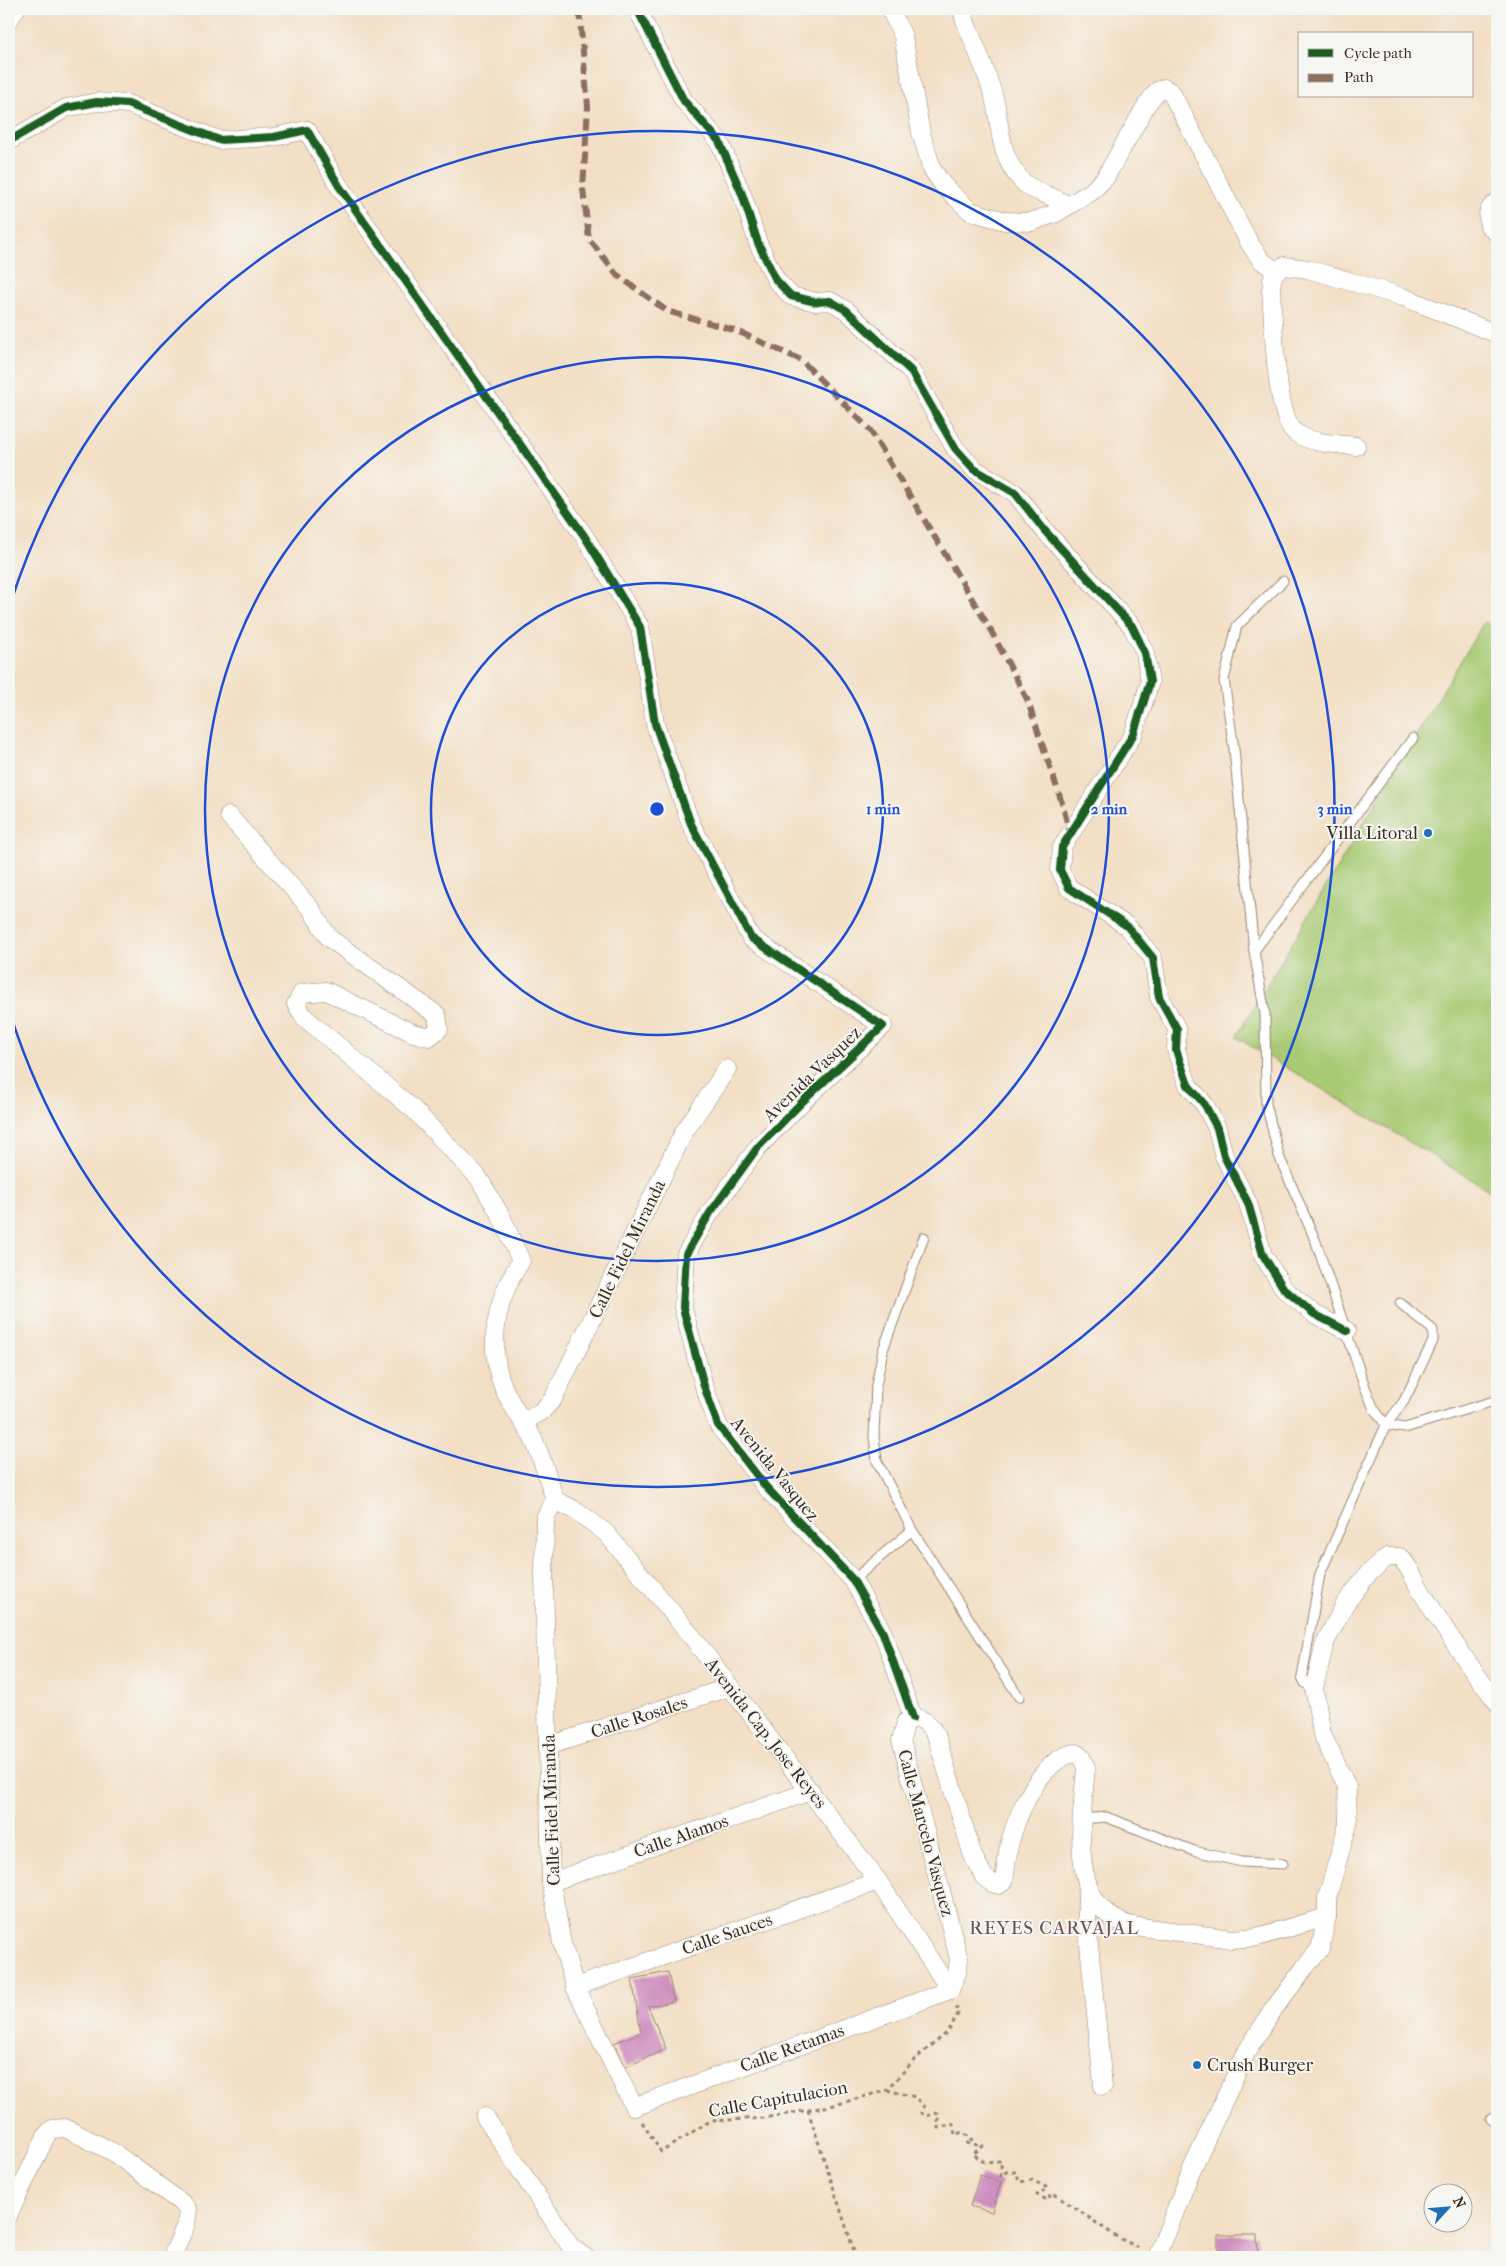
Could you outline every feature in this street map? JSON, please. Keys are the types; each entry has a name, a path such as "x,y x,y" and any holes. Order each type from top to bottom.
{"street":[{"path":"9,20 16,9"},
{"path":"637,9 684,101 719,141 742,194 758,243 776,280 791,296 816,302 830,301 846,310 911,371 955,448 974,468 1015,493 1045,531 1132,626 1145,653 1150,682 1133,735 1062,847 1060,870 1069,888 1127,926 1153,958 1159,997 1177,1029 1176,1050 1188,1085 1205,1105 1217,1128 1224,1156 1248,1203 1263,1255 1284,1289 1314,1314 1346,1332"},
{"path":"890,9 903,36 921,133 932,169 943,185 970,211 1005,221 1031,222 1056,213 1091,192 1106,178 1147,104 1157,91 1164,88 1168,89 1250,244 1262,261 1276,271"},
{"path":"962,9 993,95 1005,153 1013,170 1023,182 1040,194 1061,201 1067,206"},
{"name":"Avenida Vasquez","path":"9,141 66,108 97,102 128,104 219,140 274,137 307,130 339,186 585,537 640,627 655,724 691,824 751,938 883,1026 802,1101 758,1147 710,1212 686,1254 683,1308 704,1386 718,1425 766,1487 854,1580 883,1634 913,1718"},
{"path":"1497,202 1489,209 1487,215 1489,226 1497,233"},
{"path":"1356,446 1308,440 1296,432 1285,416 1279,385 1271,291 1272,280 1276,271 1284,266 1308,269 1403,297 1497,334"},
{"path":"229,816 310,910 329,938 437,1015 439,1029 429,1036 413,1033 326,991 302,993 296,1004 305,1018 413,1109 478,1177 501,1216 522,1261 503,1297 498,1312 494,1348 496,1365 505,1389 532,1437 556,1500"},
{"name":"Calle Fidel Miranda","path":"523,1422 541,1412 553,1398 684,1132 727,1069"},
{"name":"Calle Fidel Miranda","path":"556,1500 545,1518 544,1575 551,1882 562,1943 575,1987 634,2107"},
{"name":"Avenida Cap. Jose Reyes","path":"556,1500 577,1511 606,1534 690,1634 811,1790 878,1881 950,1990"},
{"path":"1153,2255 1247,2051 1273,2010 1320,1949 1327,1917 1326,1898 1348,1824 1348,1787 1322,1734 1314,1688 1325,1643 1345,1604 1368,1574 1386,1557 1394,1555 1400,1557 1409,1566 1420,1591 1470,1668 1497,1702"},
{"name":"Calle Rosales","path":"548,1746 730,1687"},
{"name":"Calle Marcelo Vasquez","path":"950,1990 957,1973 959,1959 901,1740 906,1722 913,1718 918,1718 928,1724 936,1735 973,1856 984,1877 992,1883 999,1884 1004,1881 1010,1842 1023,1806 1048,1766 1066,1754 1076,1753 1081,1757 1086,1768 1080,1846 1087,1885 1106,1915 1121,1923 1153,1929 1232,1938 1257,1936 1327,1917"},
{"name":"Calle Alamos","path":"551,1882 811,1790"},
{"name":"Calle Sauces","path":"575,1987 878,1881"},
{"path":"1087,1885 1088,1933 1103,2086"},
{"name":"Calle Retamas","path":"634,2107 950,1990"},
{"path":"485,2117 572,2247 585,2257"},
{"path":"9,2214 47,2134 52,2129 65,2128 113,2152 184,2204 188,2210 186,2224 172,2257"}],"lane":[{"path":"1282,581 1237,626 1224,680 1234,749 1254,950 1265,1014 1266,1104 1279,1156 1316,1242 1374,1409 1386,1425 1405,1428 1497,1400"},
{"path":"1254,950 1413,738"},
{"path":"924,1237 883,1350 876,1385 874,1437 877,1461 912,1530 1019,1696"},
{"path":"1314,1688 1305,1683 1302,1677 1320,1574 1386,1425 1404,1401 1434,1341 1433,1330 1400,1303"},
{"path":"854,1580 912,1530"},
{"path":"1082,1819 1106,1817 1194,1852 1232,1860 1283,1864"}],"path":[{"path":"950,1990 958,2012 948,2032 916,2059 887,2090 915,2097 924,2107 921,2113 926,2116 938,2113 938,2128 954,2124 955,2135 962,2132 972,2139 966,2143 983,2146 973,2154 984,2162 1001,2161 1001,2176 1006,2172 1016,2172 1020,2182 1032,2180 1048,2188 1037,2195 1047,2200 1053,2194 1118,2236 1153,2255"},
{"path":"808,2110 856,2257"}],"green space":[{"name":"Villa Litoral","path":"1484,622 1497,630 1497,1195 1236,1037"}],"building":[{"path":"668,1972 674,2002 648,2006 666,2049 626,2067 614,2043 641,2032 632,1979"},
{"path":"980,2175 1001,2182 992,2212 970,2206"},
{"path":"1218,2235 1257,2235 1258,2257 1218,2257"}],"marked path":[{"path":"579,9 588,106 583,189 589,239 616,274 667,311 737,331 801,360 870,430 989,627 1027,699 1063,806 1070,835"}],"cycle path":[{"path":"637,9 684,101 719,141 742,194 758,243 776,280 791,296 816,302 830,301 846,310 911,371 955,448 974,469 1015,493 1045,531 1132,626 1145,653 1150,682 1133,735 1062,847 1060,870 1069,888 1127,926 1153,958 1159,997 1177,1029 1176,1050 1188,1085 1205,1105 1217,1128 1224,1156 1248,1203 1263,1255 1284,1289 1314,1314 1347,1331"},
{"path":"9,141 66,108 97,102 128,104 219,140 274,137 307,130 339,186 585,537 640,627 655,724 691,824 751,938 883,1026 803,1101 758,1147 710,1213 686,1254 683,1308 704,1386 718,1425 766,1487 853,1580 883,1633 913,1718"}],"place":[{"name":"Villa Litoral","path":"1428,833"},
{"name":"Crush Burger","path":"1197,2065"}],"district":[{"name":"REYES CARVAJAL","path":"1054,1927"}]}
